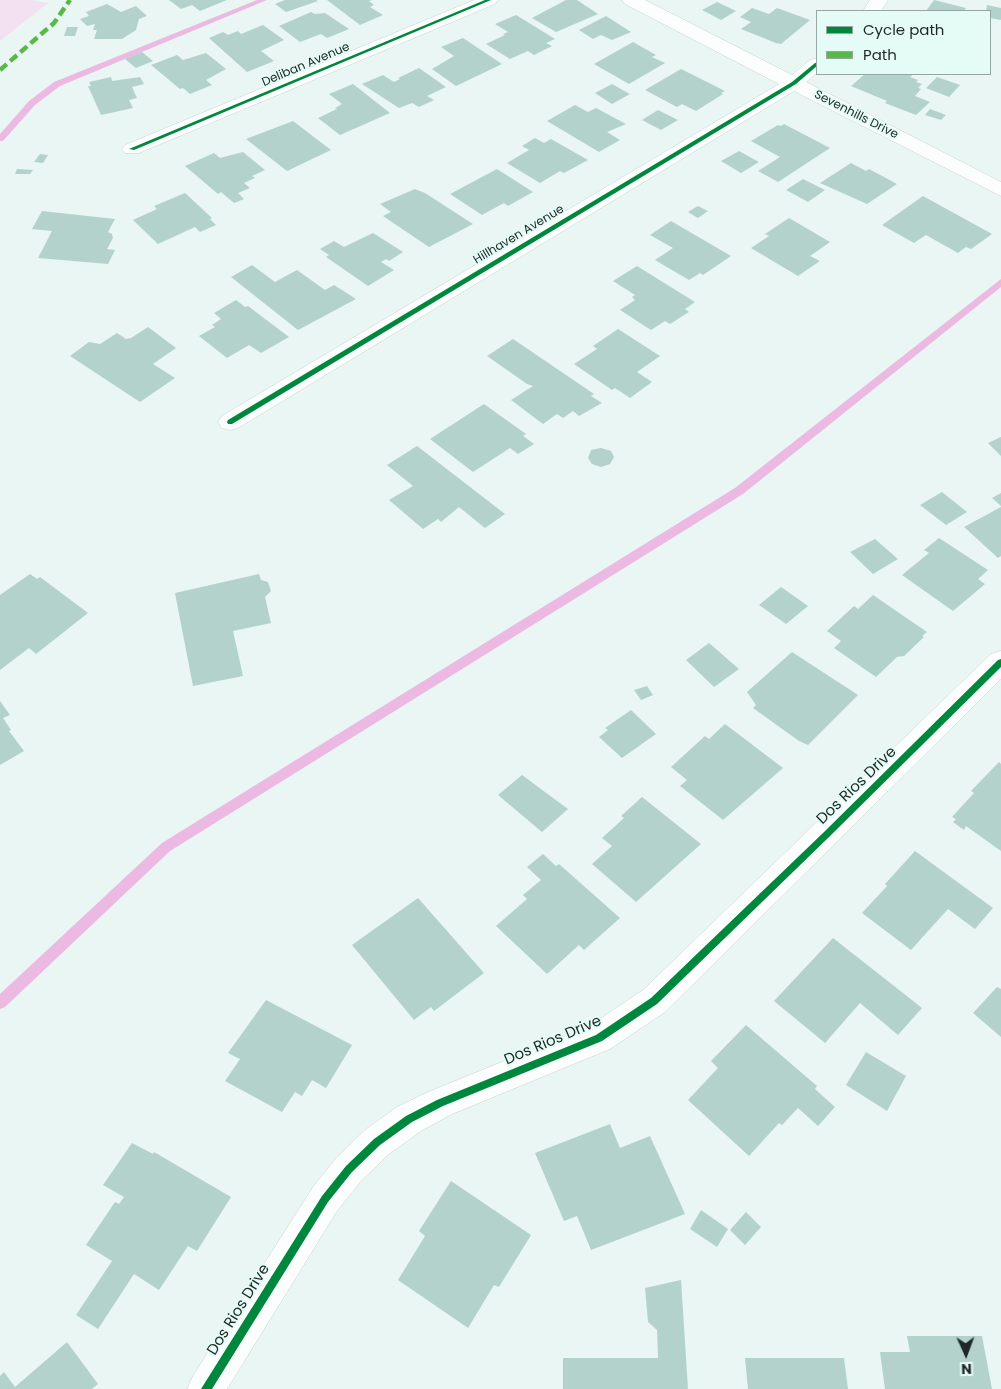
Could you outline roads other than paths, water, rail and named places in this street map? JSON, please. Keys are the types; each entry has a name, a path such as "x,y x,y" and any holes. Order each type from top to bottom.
{"street":[{"name":"Deliban Avenue","path":"132,149 489,0"},
{"name":"Sevenhills Drive","path":"631,0 1001,190"},
{"name":"Hillhaven Avenue","path":"230,422 794,83 816,65"},
{"name":"Dos Rios Drive","path":"206,1389 325,1199 349,1169 377,1142 409,1119 432,1107 599,1038 647,1007 826,836 1001,662"}],"waterway":[{"path":"0,139 32,103 57,84 263,0"},
{"path":"0,1003 166,847 739,491 1001,282"}]}
